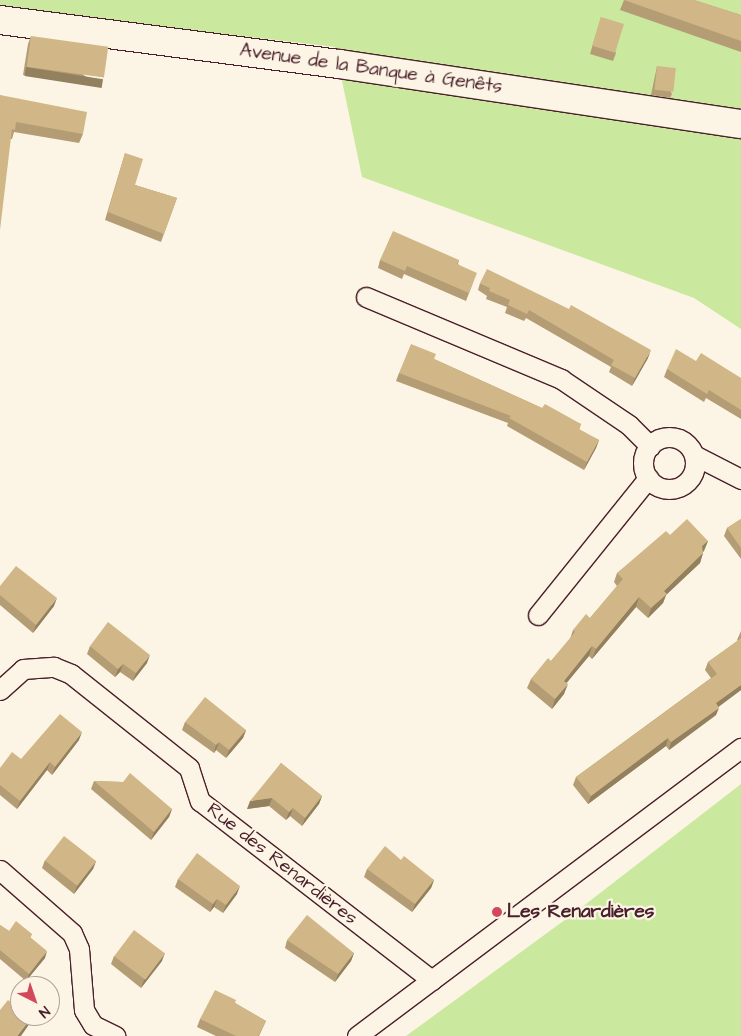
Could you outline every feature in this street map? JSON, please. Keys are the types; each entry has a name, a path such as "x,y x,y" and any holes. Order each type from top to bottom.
{"main road":[{"name":"Avenue de la Banque à Genêts","path":"0,20 358,67 741,124"}],"street":[{"path":"366,297 561,379 629,425 650,446"},
{"path":"675,437 690,447 694,455 694,472 684,485 669,489 653,484 648,478 643,462 650,446 657,440 675,437"},
{"path":"694,455 741,479"},
{"path":"538,615 648,478"},
{"name":"Rue des Renardières","path":"0,690 23,669 54,667 71,674 189,768 200,801 432,980"},
{"path":"357,1036 741,748"},
{"path":"0,870 72,933 79,949 87,1030 116,1036"}],"green space":[{"path":"0,0 741,0 741,329 694,298 362,177 335,47 0,8"},
{"path":"741,784 741,1036 406,1036 573,914"}],"building":[{"path":"624,0 694,0 741,15 741,41"},
{"path":"601,17 624,24 615,53 592,46"},
{"path":"31,36 108,47 104,78 27,67"},
{"path":"657,66 676,68 673,92 654,90"},
{"path":"0,95 87,112 83,134 16,122 15,130 12,129 0,230"},
{"path":"125,153 143,159 135,185 177,198 164,234 108,212"},
{"path":"393,231 459,260 457,264 477,273 469,293 407,266 405,271 380,260"},
{"path":"487,269 569,309 571,305 651,350 635,378 611,365 614,360 529,310 527,314 508,305 510,300 489,291 490,288 480,283"},
{"path":"411,344 436,354 434,359 542,408 545,404 581,424 579,429 599,440 587,462 509,418 511,416 399,373"},
{"path":"676,349 696,361 701,353 741,378 741,410 709,390 707,394 667,369"},
{"path":"687,519 708,541 702,546 703,553 664,591 667,594 651,608 639,597 596,649 592,646 564,681 568,684 555,699 531,679 548,658 551,661 575,632 573,630 586,614 590,618 623,579 617,573 666,531 670,535"},
{"path":"741,519 741,548 727,528"},
{"path":"16,566 57,598 36,625 0,595 0,586"},
{"path":"108,622 150,655 136,673 123,664 118,669 90,646"},
{"path":"741,638 741,685 716,703 719,708 671,742 668,738 591,796 576,777 717,674 708,662"},
{"path":"205,697 246,730 229,750 219,742 216,745 185,722"},
{"path":"60,714 82,732 55,767 50,762 20,801 0,785 0,768 12,752 21,759"},
{"path":"281,763 322,796 305,818 293,808 289,812 272,798 250,801"},
{"path":"130,773 172,809 154,832 94,781 123,782"},
{"path":"64,836 96,861 77,886 45,860"},
{"path":"385,846 401,860 404,856 434,880 415,904 367,869"},
{"path":"197,853 240,886 226,905 217,899 213,904 178,879"},
{"path":"307,915 354,953 338,974 287,940"},
{"path":"16,921 32,934 30,937 47,951 29,974 0,950 0,925 9,931"},
{"path":"134,930 165,953 145,980 114,956"},
{"path":"215,990 236,1000 235,1003 266,1021 258,1036 236,1036 200,1019"},
{"path":"8,1000 10,1002 10,1026 25,1026 17,1036 0,1036 0,1010"}],"place":[{"name":"Les Renardières","path":"497,912"}]}
